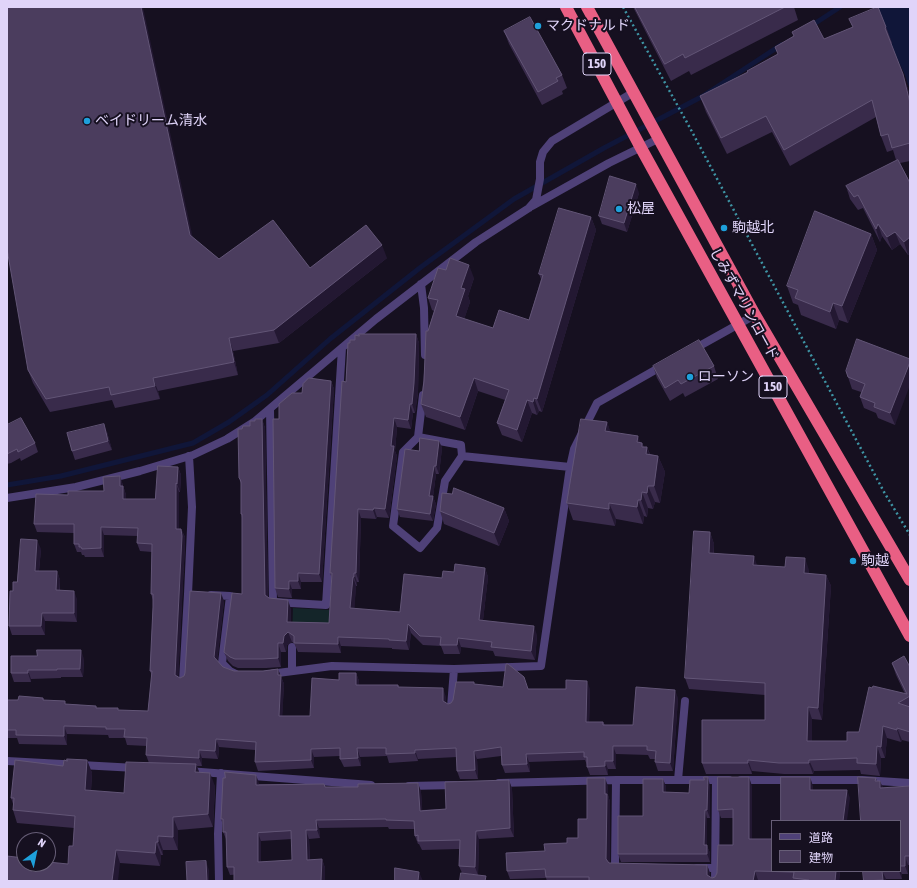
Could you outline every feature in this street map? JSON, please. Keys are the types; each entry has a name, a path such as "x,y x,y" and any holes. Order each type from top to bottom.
{"highway":[{"name":"しみずマリンロード","path":"566,7 639,143 910,636"},
{"name":"しみずマリンロード","path":"587,7 755,315 910,580"}],"street":[{"path":"529,208 536,200 540,179 540,162 543,152 552,141 634,92"},
{"path":"7,498 76,487 140,471 189,456 227,439 254,422 376,319 476,242 529,208 609,163 639,143 656,134"},
{"path":"421,284 424,308 425,364"},
{"path":"684,354 755,315"},
{"path":"270,409 273,602 326,605 342,348"},
{"path":"259,674 332,666 454,669 541,666 570,467 574,450 597,403 671,362"},
{"path":"418,437 460,445 462,456 445,481 437,528 420,548 393,526 403,452 418,437 424,386"},
{"path":"183,681 195,594 189,456"},
{"path":"462,456 570,467"},
{"path":"195,594 230,596 222,663 230,671 237,674 244,674"},
{"path":"292,647 292,671"},
{"path":"451,707 454,669"},
{"path":"678,780 685,702"},
{"path":"7,761 142,768"},
{"path":"181,770 382,786"},
{"path":"219,881 218,834 221,773"},
{"path":"616,780 615,867 631,867"},
{"path":"492,784 616,780 862,780 910,783"},
{"path":"715,881 716,780"},
{"path":"398,786 460,785"},
{"path":"692,868 715,868"}],"path":[{"path":"623,7 690,128 884,492 910,534"}],"shaded area":[{"path":"293,608 331,610 330,629 292,640"}],"water":[{"path":"873,7 910,7 910,90 904,73"}],"building":[{"name":"ベイドリーム清水","path":"7,7 141,7 190,235 219,259 273,220 310,268 366,225 382,245 274,330 229,338 234,362 153,378 155,386 111,395 109,387 46,399 28,370 7,249"},
{"path":"635,7 785,7 685,58 683,54 665,64"},
{"path":"878,7 903,74 910,103 910,143 892,148 888,134 881,136 872,100 784,150 766,116 721,138 700,96 748,72 747,71 778,54 775,47 794,36 792,32 814,20 824,39 853,27 849,19"},
{"path":"530,17 562,75 556,78 558,81 538,92 504,31"},
{"path":"898,160 910,183 910,237 904,242 895,232 887,237 878,224 876,229 858,195 854,197 846,186"},
{"path":"610,176 636,184 624,223 599,216"},
{"path":"559,208 591,217 537,399 534,398 533,402 527,400 517,430 497,423 509,390 474,378 460,417 421,404 424,381 426,331 428,331 438,300 428,298 438,268 446,270 450,258 469,265 461,288 465,289 456,316 493,328 499,310 529,320 543,275 539,274"},
{"path":"815,211 871,234 842,306 833,303 830,312 795,298 798,290 787,286"},
{"path":"359,334 416,334 412,404 410,404 408,420 394,418 391,446 394,446 385,509 358,509 356,573 354,573 353,577 350,608 400,612 404,574 442,578 443,571 454,572 455,564 485,568 479,620 534,626 531,651 491,647 492,642 458,638 457,645 440,645 441,637 420,636 408,624 406,641 338,637 338,644 294,643 294,636 288,632 284,636 283,643 278,643 278,658 235,659 224,652 232,593 242,594 242,514 241,482 239,478 238,429 242,429 243,426 250,426 250,421 255,421 255,419 262,419 265,595 269,598 288,600 287,622 329,623 332,573 330,573 342,381 346,382 348,343 350,343 350,340 355,340 355,335 359,336"},
{"path":"857,339 910,359 890,413 874,407 875,403 860,397 865,384 848,377 846,371"},
{"path":"699,340 714,366 681,384 678,380 665,388 653,366"},
{"path":"309,378 331,381 319,574 298,573 298,581 289,581 289,589 275,588 273,419 279,419 279,404 292,393 302,393 303,384"},
{"path":"21,418 35,443 18,452 17,449 7,454 7,425"},
{"path":"581,419 607,422 605,431 638,436 637,442 642,443 642,447 647,447 646,454 658,456 654,486 648,486 647,493 642,492 641,500 638,500 637,507 609,503 609,509 567,503"},
{"path":"104,424 108,441 72,451 67,433"},
{"path":"420,438 439,441 436,466 434,466 429,496 433,496 430,514 397,509 405,449 419,451"},
{"path":"158,466 178,467 177,484 176,483 176,529 181,529 182,536 175,675 180,678 184,676 185,673 190,591 221,593 214,657 223,667 234,671 263,671 278,669 278,675 281,675 279,716 310,716 312,678 339,680 339,673 356,673 356,685 398,685 398,687 443,688 443,701 448,704 453,700 456,682 474,682 474,684 503,687 506,664 508,664 524,677 528,689 566,689 566,680 587,681 586,722 603,722 603,725 633,725 636,687 675,690 670,763 655,762 656,751 647,750 647,746 613,746 613,761 605,761 605,766 587,767 587,757 584,757 584,752 526,754 527,764 502,765 501,747 474,751 475,770 457,771 456,748 415,750 415,753 386,754 386,748 357,748 358,758 340,759 340,748 311,749 311,760 255,762 256,742 216,739 215,751 199,750 199,758 146,755 147,738 124,737 125,729 64,726 64,736 16,735 16,730 7,730 7,700 18,700 19,696 43,698 43,700 65,701 65,704 96,706 96,708 118,708 118,710 148,711 152,671 150,671 153,607 153,594 151,594 152,544 137,543 138,528 101,527 101,548 82,549 79,547 79,544 74,544 74,524 34,524 36,494 68,495 68,491 104,491 103,477 120,476 120,486 123,486 123,499 155,499"},
{"path":"454,488 504,508 494,533 440,511 442,493 452,494"},
{"path":"694,531 710,532 709,553 754,556 753,565 785,567 786,557 805,558 804,573 826,575 818,708 808,707 807,741 847,741 847,732 859,732 869,687 872,688 873,686 907,694 892,663 904,656 910,667 910,696 898,703 910,707 910,732 883,726 881,747 877,746 876,764 857,763 857,758 809,760 809,763 779,763 748,760 748,763 702,763 702,720 765,720 765,683 685,678"},
{"path":"21,539 37,540 35,571 57,571 56,590 74,591 74,613 42,613 41,626 9,626 10,591 13,591 13,582 17,582"},
{"path":"37,650 81,650 80,669 28,670 28,673 11,673 11,656 37,656"},
{"path":"67,759 87,760 85,790 124,793 126,762 196,764 195,772 210,773 208,814 173,817 173,837 158,836 155,853 116,850 112,881 7,881 7,856 16,857 16,872 56,872 56,863 68,864 69,846 73,846 75,816 13,810 14,798 11,798 15,760 63,766 64,760 67,761"},
{"path":"225,772 256,775 256,785 324,784 325,787 358,787 358,784 418,783 420,811 446,809 445,782 509,780 510,828 476,831 475,867 459,866 460,840 418,841 418,835 415,836 414,821 386,819 316,820 317,830 306,830 307,860 322,859 321,881 234,881 234,867 227,867 226,832 223,832 223,819 221,819 223,778 225,778","holes":["291,831 292,860 258,862 258,833"]},
{"path":"704,777 708,777 704,845 707,845 707,854 618,854 618,816 643,816 643,779 663,779 663,792 689,793 690,780 704,780"},
{"path":"718,777 749,777 749,839 771,839 771,871 755,871 753,881 589,881 589,877 546,877 545,869 507,871 506,853 545,851 544,844 567,843 567,838 578,838 578,819 587,819 587,778 605,778 605,794 607,794 606,859 609,863 707,865 707,875 712,878 715,877 717,873 718,845 733,845 733,809 718,810"},
{"path":"781,777 810,777 810,790 847,790 843,820 781,820"},
{"path":"858,777 876,778 875,781 880,781 880,788 910,786 910,856 905,856 905,866 901,866 901,820 861,820"},
{"path":"206,861 207,881 187,881 186,862"},
{"path":"395,868 419,872 418,881 395,881"},
{"path":"794,872 836,872 835,881 809,881 793,878"},
{"path":"863,872 882,872 883,880 864,881"},
{"path":"461,873 486,876 485,881 460,881"}],"waterway":[{"path":"811,26 840,7"},
{"path":"7,485 61,476 193,443 229,422 267,395 330,339 421,267 514,199 604,148 703,96 781,45"}],"place":[{"name":"マクドナルド","path":"538,26"},
{"name":"ベイドリーム清水","path":"87,121"},
{"name":"松屋","path":"619,209"},
{"name":"駒越北","path":"724,228"},
{"name":"ローソン","path":"690,377"},
{"name":"駒越","path":"853,561"}]}
